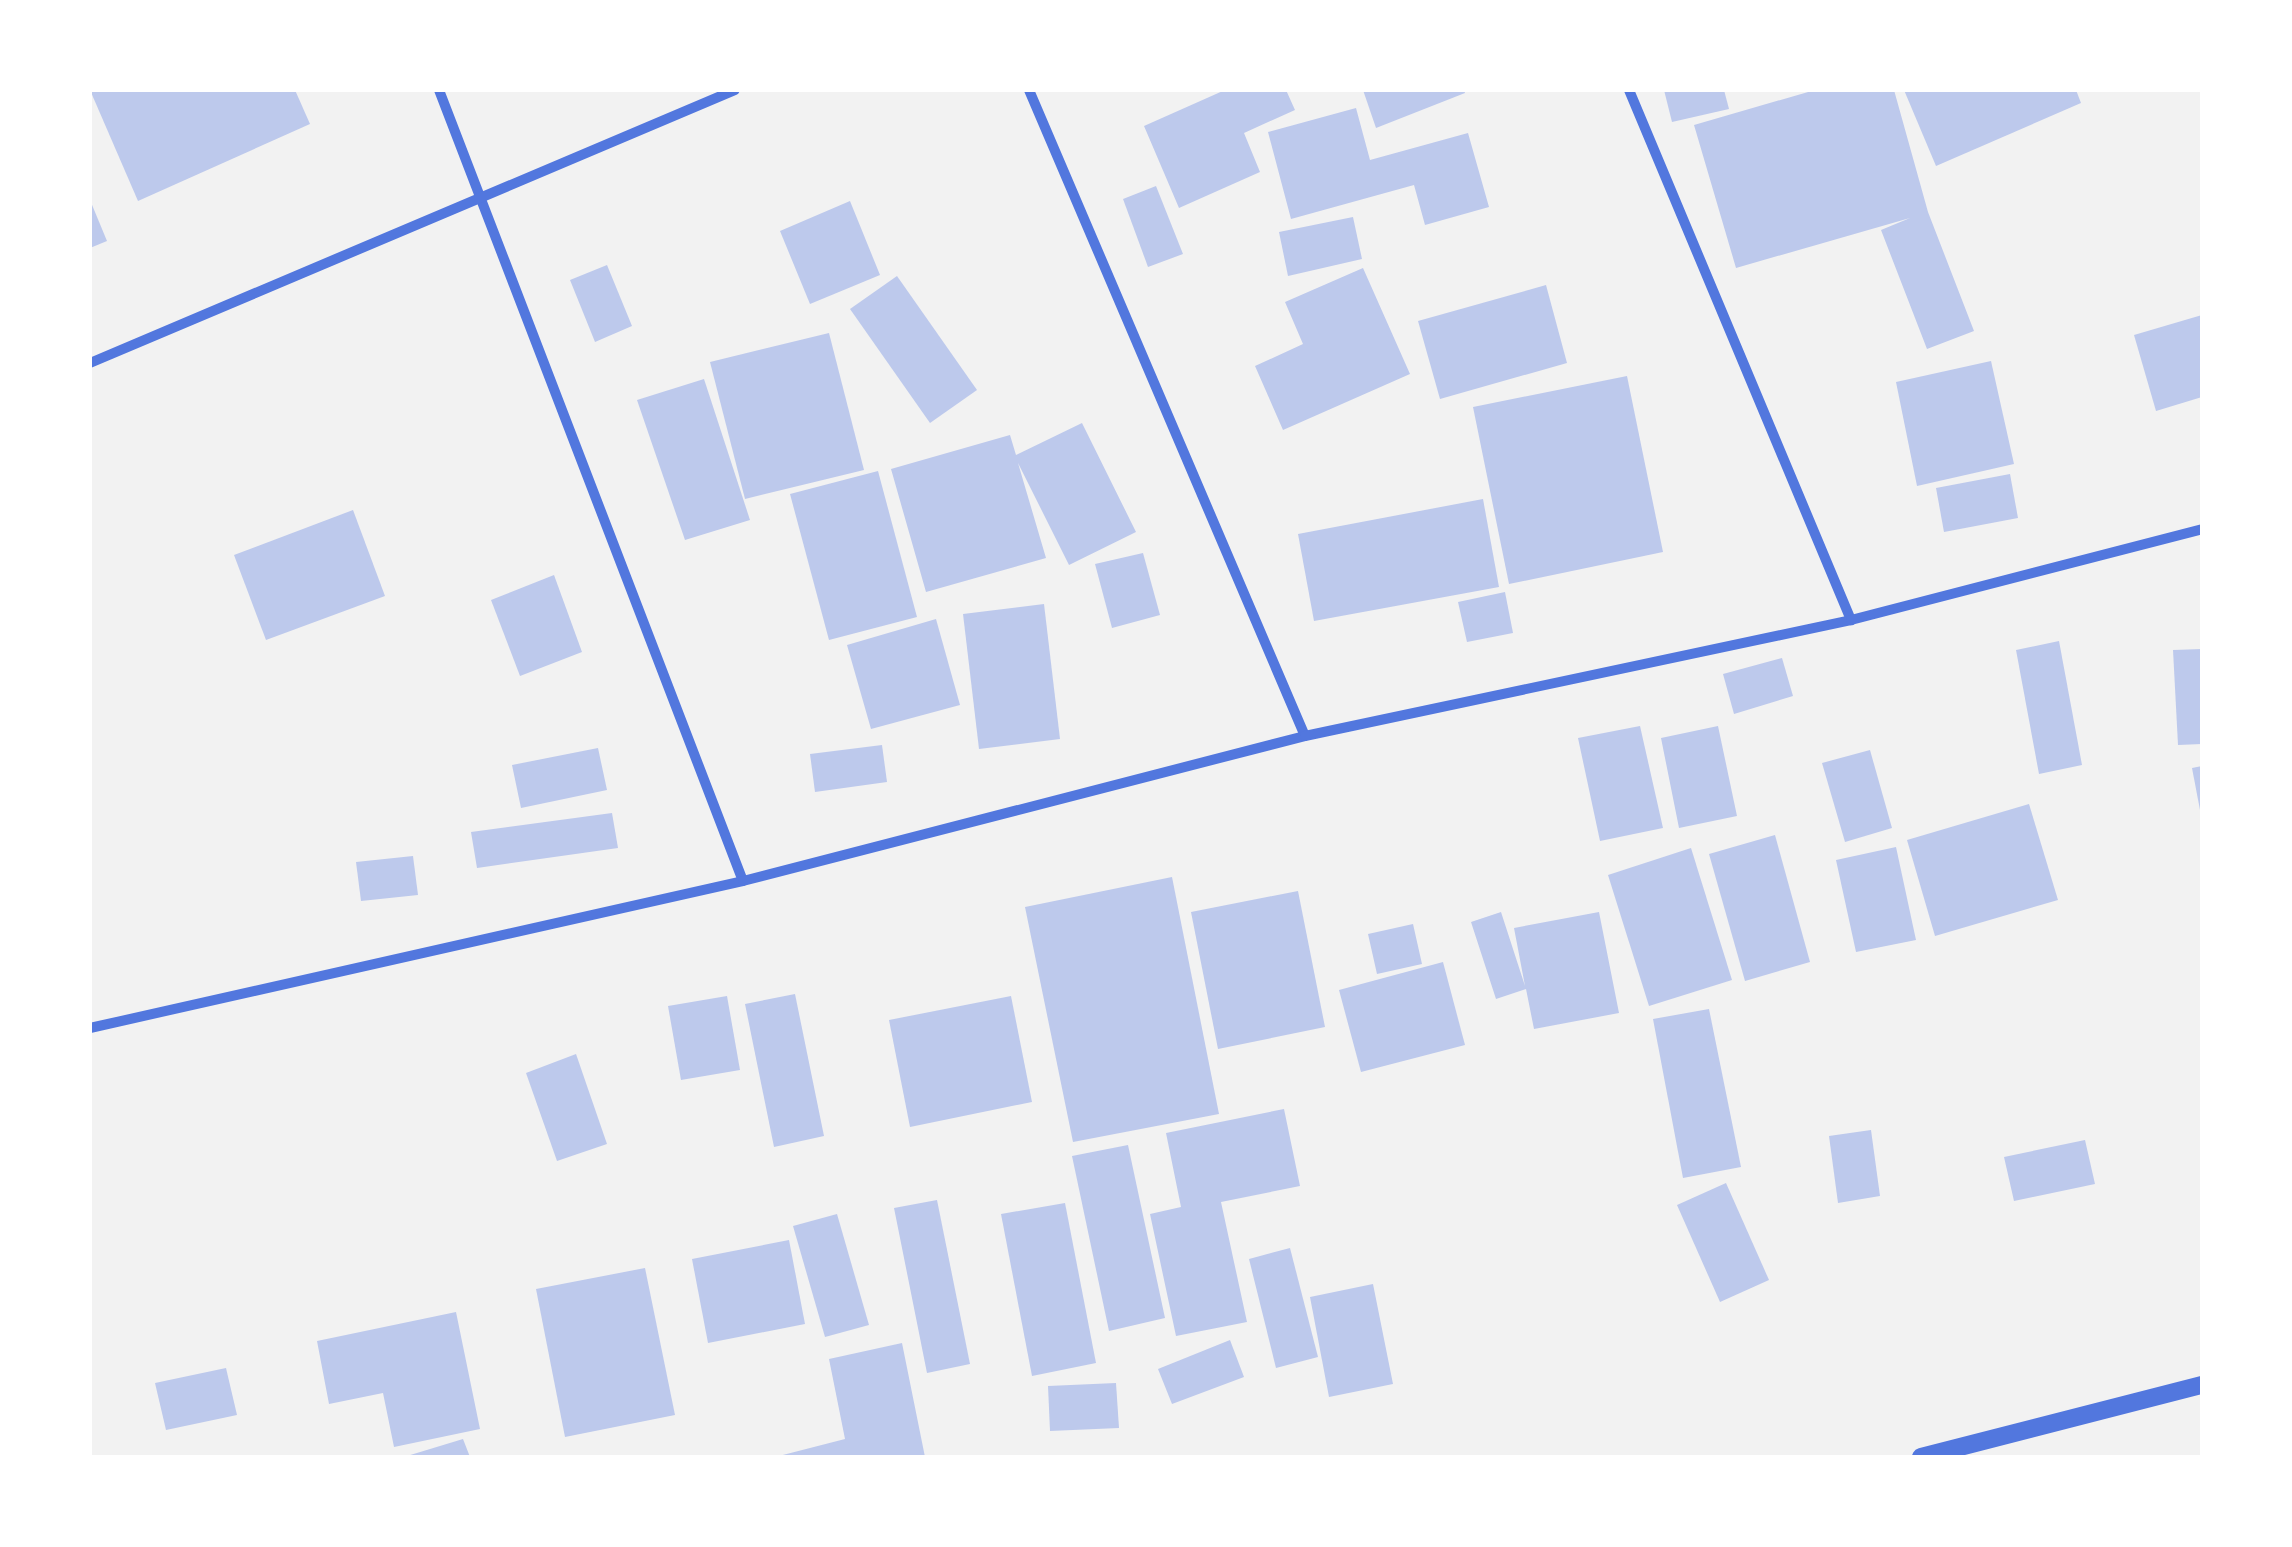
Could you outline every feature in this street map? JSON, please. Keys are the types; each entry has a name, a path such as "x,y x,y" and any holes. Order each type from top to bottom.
{"street":[{"path":"438,90 485,198 742,881"},
{"path":"90,363 734,90"},
{"path":"1029,90 1305,736"},
{"path":"1629,90 1851,620"},
{"path":"90,1028 742,881 1305,736 1851,620 2202,529"},
{"path":"1921,1457 2202,1385"}],"building":[{"path":"90,90 295,90 310,124 138,201"},
{"path":"1225,90 1286,90 1295,110 1244,133 1260,172 1179,208 1144,126"},
{"path":"1363,90 1464,90 1465,93 1376,128"},
{"path":"1664,90 1724,90 1729,109 1672,122"},
{"path":"1815,90 1894,90 1928,212 1974,331 1927,349 1881,230 1910,218 1736,268 1694,125"},
{"path":"1904,90 2076,90 2081,103 1936,166"},
{"path":"1356,108 1370,160 1468,133 1489,207 1425,225 1414,185 1291,219 1268,132"},
{"path":"1156,186 1183,254 1148,267 1123,199"},
{"path":"90,200 107,241 90,248"},
{"path":"850,201 880,275 810,304 780,231"},
{"path":"1353,217 1362,259 1288,276 1279,232"},
{"path":"607,265 632,326 595,342 570,280"},
{"path":"1363,268 1410,374 1283,430 1255,366 1303,344 1285,302"},
{"path":"897,276 977,390 930,423 850,309"},
{"path":"1546,285 1567,363 1440,399 1418,321"},
{"path":"2202,315 2202,397 2156,411 2134,335"},
{"path":"829,333 864,470 745,499 710,362"},
{"path":"1991,361 2014,464 1917,486 1896,382"},
{"path":"1627,376 1663,552 1509,584 1473,407"},
{"path":"704,379 750,520 685,540 637,400"},
{"path":"1082,423 1136,532 1069,565 1018,463 1046,558 926,592 891,469 1010,435 1016,455"},
{"path":"878,471 917,617 829,640 790,494"},
{"path":"2010,474 2018,518 1944,532 1936,488"},
{"path":"1483,499 1499,587 1314,621 1298,534"},
{"path":"353,510 385,596 266,640 234,555"},
{"path":"1143,553 1160,615 1112,628 1095,564"},
{"path":"554,575 582,652 520,676 491,600"},
{"path":"1505,592 1513,633 1467,642 1458,602"},
{"path":"1044,604 1060,739 979,749 963,614"},
{"path":"936,619 960,705 871,729 847,645"},
{"path":"2059,641 2082,765 2039,774 2016,650"},
{"path":"2202,649 2202,744 2178,745 2173,650"},
{"path":"1782,658 1793,696 1734,714 1723,674"},
{"path":"1640,726 1663,828 1600,841 1578,738"},
{"path":"1718,726 1737,816 1679,828 1661,738"},
{"path":"882,745 887,782 815,792 810,754"},
{"path":"598,748 607,790 521,808 512,765"},
{"path":"1870,750 1892,828 1845,842 1822,763"},
{"path":"2202,766 2202,810 2200,810 2192,768"},
{"path":"2029,804 2058,900 1935,936 1907,840"},
{"path":"612,813 618,848 477,868 471,832"},
{"path":"1775,835 1810,962 1745,981 1709,854"},
{"path":"1896,847 1916,940 1856,952 1836,860"},
{"path":"1691,848 1732,980 1649,1006 1608,875"},
{"path":"413,856 418,895 361,901 356,862"},
{"path":"1172,877 1219,1114 1073,1142 1025,907"},
{"path":"1298,891 1325,1027 1218,1049 1191,912"},
{"path":"1501,912 1525,986 1514,928 1599,912 1619,1013 1534,1029 1526,989 1496,999 1471,922"},
{"path":"1413,924 1422,964 1377,974 1368,934"},
{"path":"1443,962 1465,1045 1361,1072 1339,990"},
{"path":"795,994 824,1136 774,1147 745,1004"},
{"path":"727,996 740,1070 681,1080 668,1006"},
{"path":"1011,996 1032,1102 910,1127 889,1020"},
{"path":"1709,1009 1741,1167 1683,1178 1653,1019"},
{"path":"576,1054 607,1144 557,1161 526,1073"},
{"path":"1284,1109 1300,1186 1221,1202 1247,1322 1176,1336 1150,1214 1181,1207 1166,1133"},
{"path":"1871,1130 1880,1196 1838,1203 1829,1136"},
{"path":"2085,1140 2095,1184 2014,1201 2004,1157"},
{"path":"1128,1145 1165,1318 1109,1331 1072,1156"},
{"path":"1726,1183 1769,1280 1720,1302 1677,1205"},
{"path":"937,1200 970,1364 927,1373 894,1208"},
{"path":"1065,1203 1096,1363 1032,1376 1001,1214"},
{"path":"837,1214 869,1325 825,1337 793,1226"},
{"path":"789,1240 805,1324 708,1343 692,1259"},
{"path":"1290,1248 1318,1357 1276,1368 1249,1259"},
{"path":"645,1268 675,1415 565,1437 536,1289"},
{"path":"1373,1284 1393,1384 1329,1397 1310,1297"},
{"path":"456,1312 480,1429 394,1447 383,1393 329,1404 317,1341"},
{"path":"1230,1340 1244,1377 1172,1404 1158,1369"},
{"path":"902,1343 925,1457 775,1457 845,1439 829,1359"},
{"path":"226,1368 237,1415 166,1430 155,1383"},
{"path":"1116,1383 1119,1428 1050,1431 1048,1386"},
{"path":"463,1439 470,1457 407,1457 407,1456"}]}
